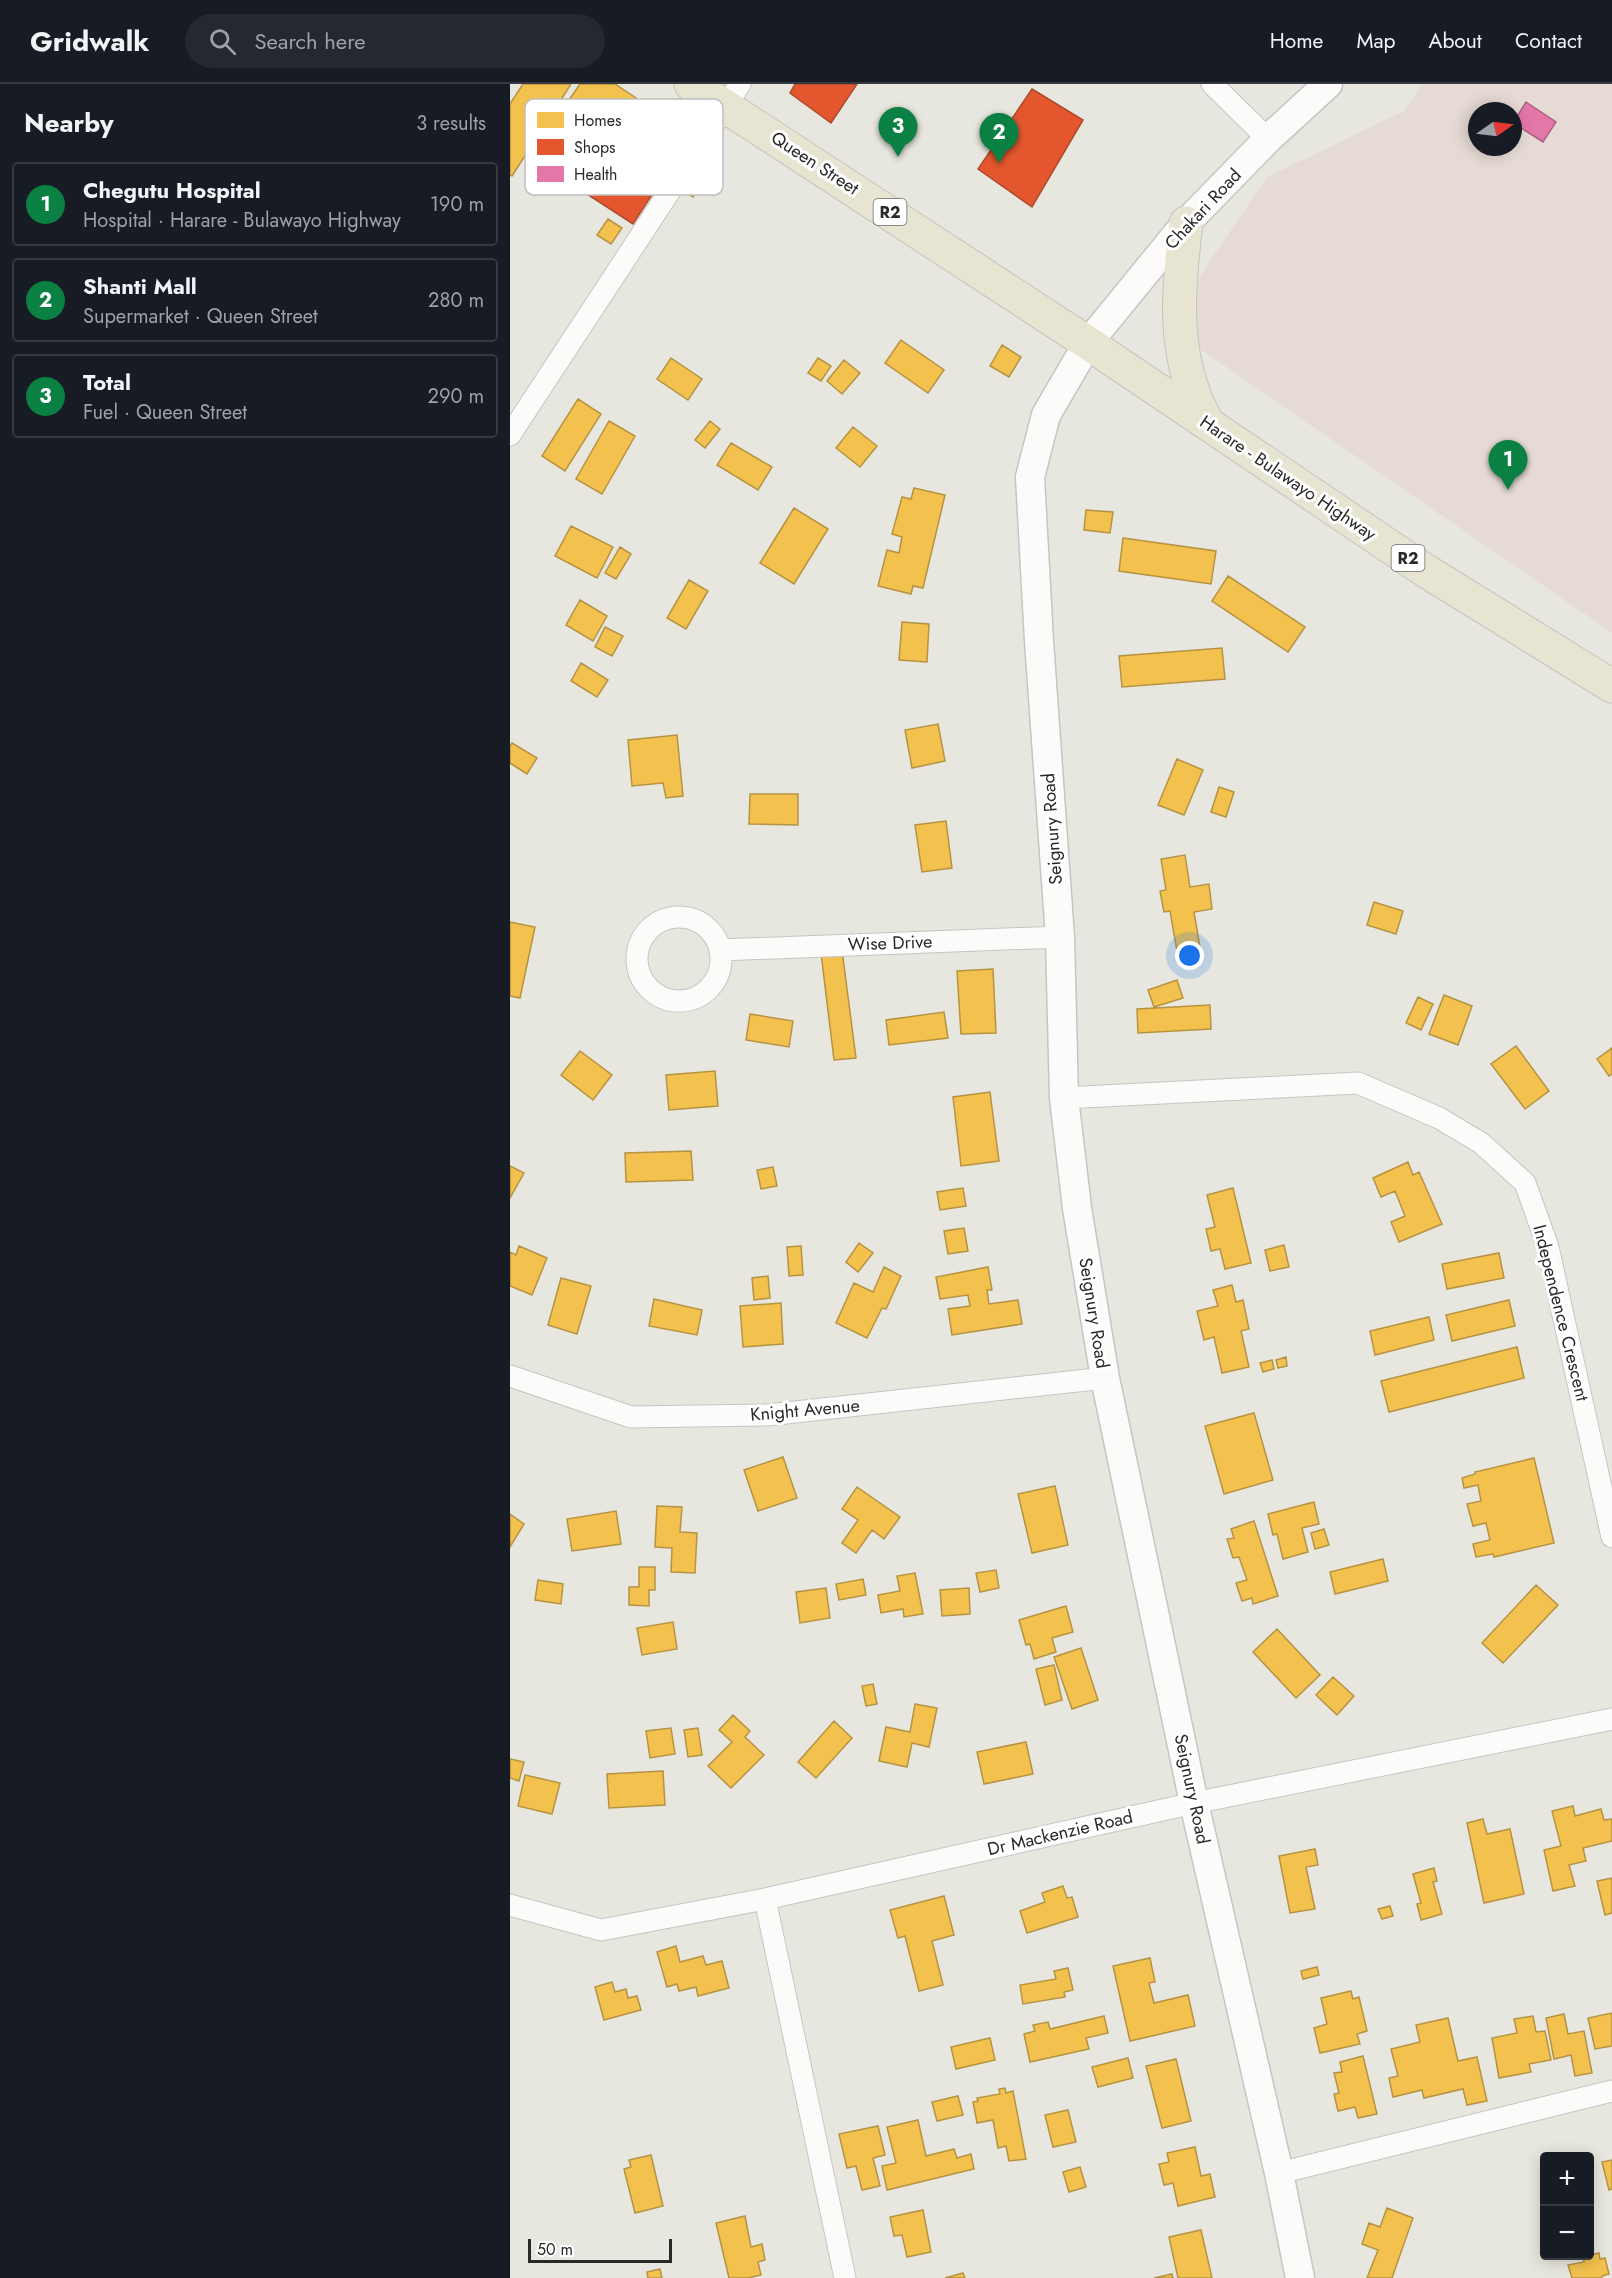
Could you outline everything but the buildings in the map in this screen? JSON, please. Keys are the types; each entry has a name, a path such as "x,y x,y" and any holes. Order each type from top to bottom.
{"highway":[{"name":"Queen Street","path":"692,84 733,95 1088,343"},
{"path":"1186,223 1179,279 1179,322 1185,361 1194,394 1208,424"},
{"name":"Harare - Bulawayo Highway","path":"1088,343 1426,571 1612,686"}],"main road":[{"name":"Chakari Road","path":"1088,343 1186,223 1268,139 1328,84"},
{"name":"Seignury Road","path":"1088,343 1046,415 1030,477 1060,937 1064,1098 1077,1208 1105,1378 1194,1803 1279,2174 1300,2278"}],"street":[{"path":"1212,84 1268,139"},
{"path":"723,110 733,95"},
{"path":"510,435 667,195"},
{"path":"680,916 694,919 706,926 715,936 720,950 721,963 718,976 710,988 699,996 686,1000 673,1000 660,996 649,988 641,977 638,949 644,936 653,925 666,918 680,916"},
{"name":"Wise Drive","path":"720,950 1060,937"},
{"name":"Independence Crescent","path":"1064,1098 1358,1083 1439,1118 1480,1143 1525,1183 1548,1247 1612,1537"},
{"name":"Knight Avenue","path":"510,1376 631,1417 768,1415 1105,1378"},
{"name":"Dr Mackenzie Road","path":"510,1905 601,1930 765,1899 1194,1803 1612,1719"},
{"path":"765,1899 845,2278"},
{"path":"1279,2174 1612,2091"}],"shaded area":[{"path":"1422,84 1612,84 1612,633 1197,347 1187,295 1267,177 1404,111"}],"place":[{"name":"Total","path":"898,157"},
{"name":"Shanti Mall","path":"999,163"},
{"name":"Chegutu Hospital","path":"1508,490"}]}
